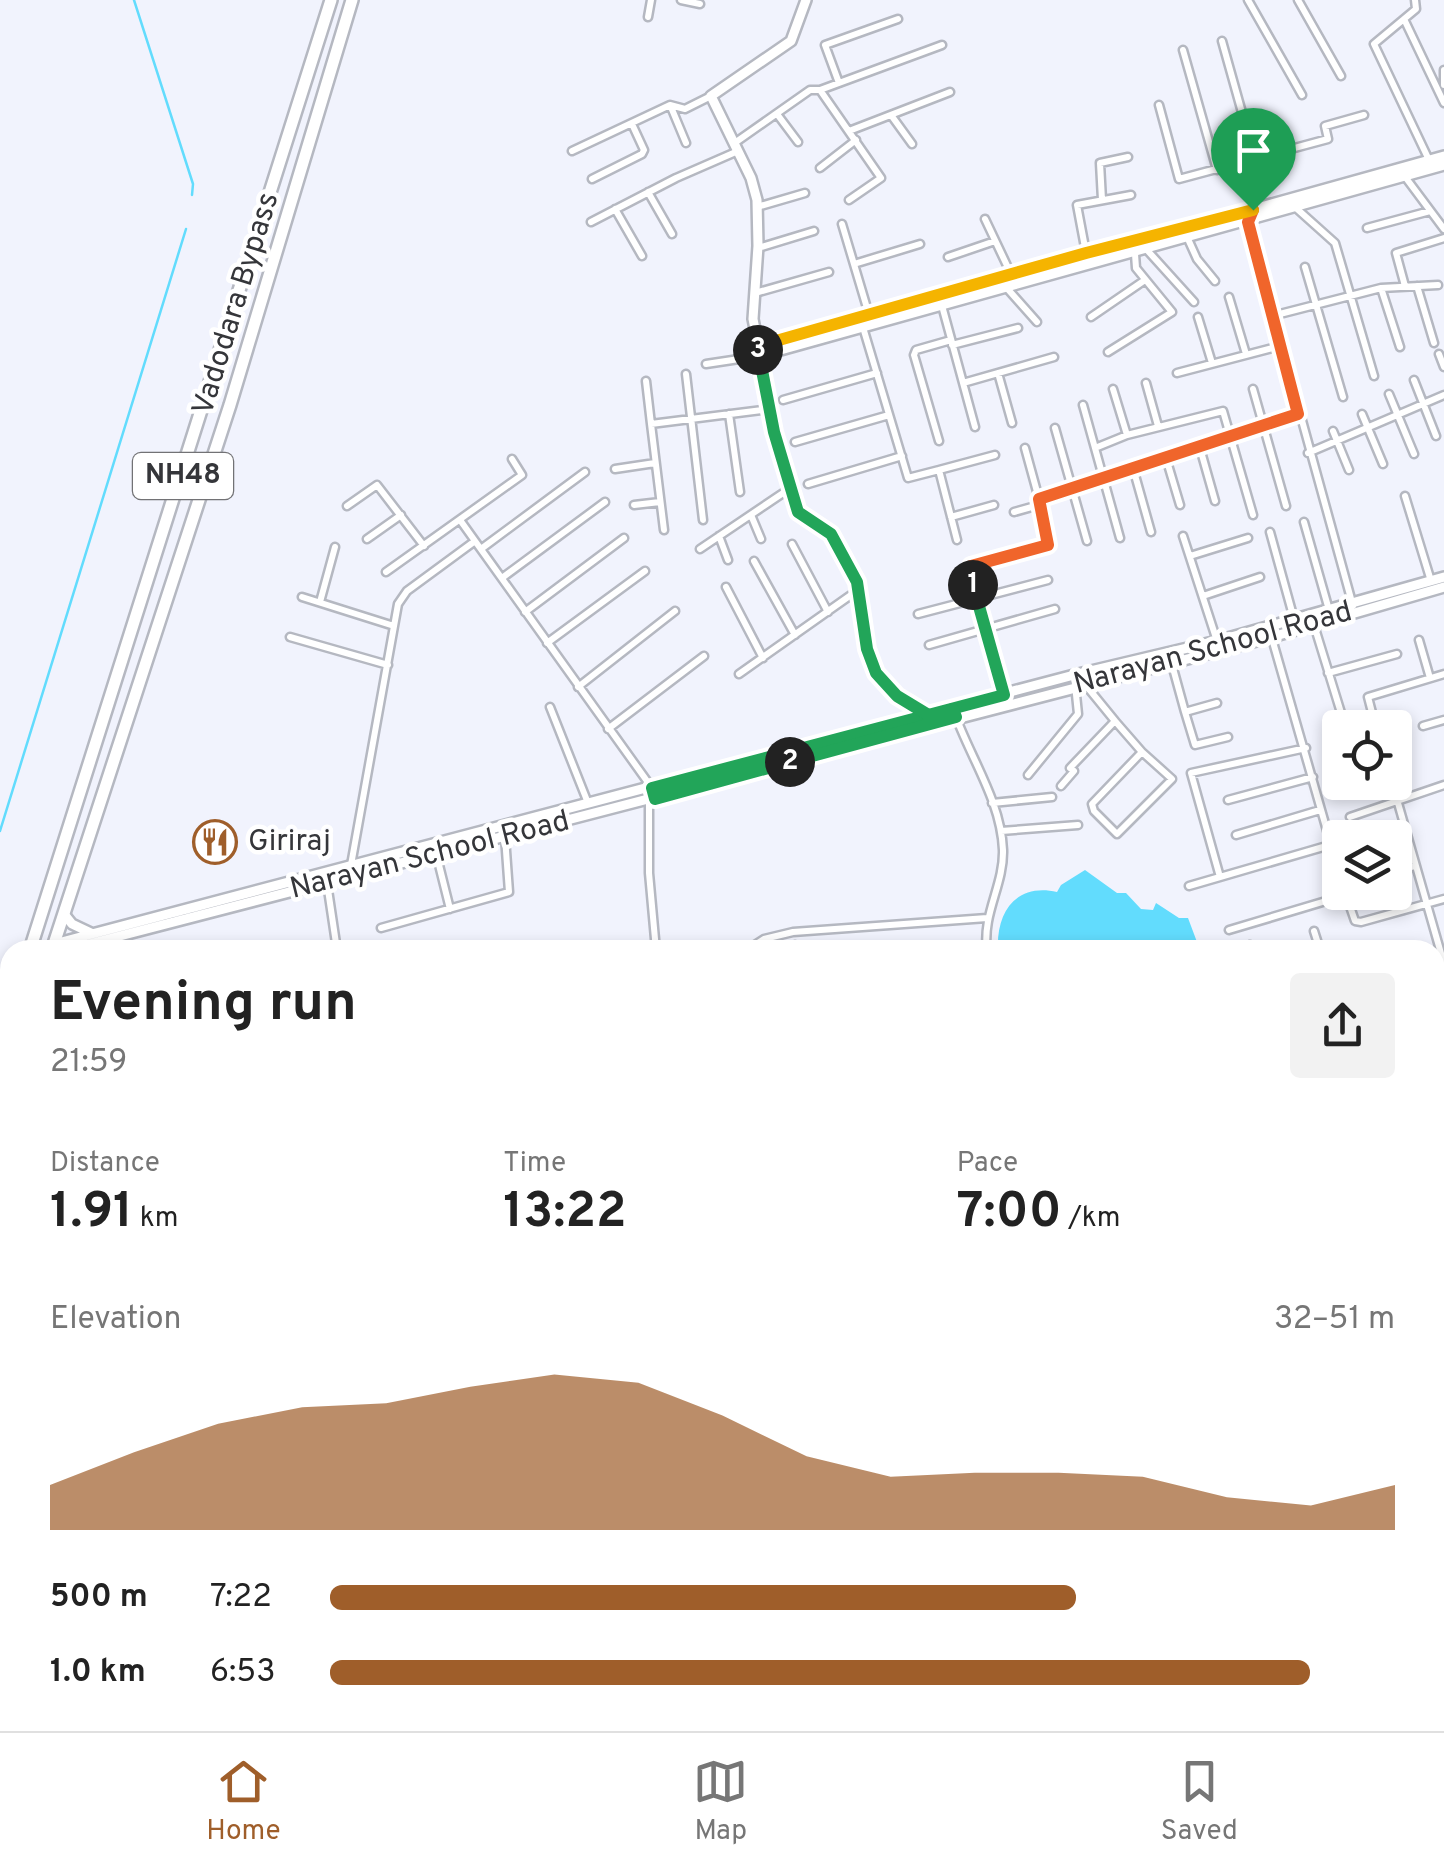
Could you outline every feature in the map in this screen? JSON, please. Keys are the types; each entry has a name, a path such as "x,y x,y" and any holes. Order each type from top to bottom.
{"highway":[{"name":"Vadodara Bypass","path":"33,940 331,0"},
{"name":"Vadodara Bypass","path":"59,940 64,913 230,405 352,0"}],"street":[{"path":"648,17 651,0"},
{"path":"681,0 700,4"},
{"path":"572,151 670,105 685,109 711,96 791,41 806,0"},
{"path":"1248,0 1302,95"},
{"path":"1298,0 1340,76"},
{"path":"1417,1 1416,9 1374,44 1429,160"},
{"path":"1404,18 1444,103"},
{"path":"839,83 825,45 898,20"},
{"path":"1222,41 1255,159"},
{"path":"591,222 738,146 810,90 820,90 942,46"},
{"path":"1183,50 1217,170"},
{"path":"1444,70 1444,85"},
{"path":"820,90 881,178 849,200"},
{"path":"849,131 950,92"},
{"path":"711,96 752,178 758,248 753,319 783,466 801,517 831,534 858,590 867,649 876,673 897,696 930,716"},
{"path":"670,105 686,143"},
{"path":"1159,105 1180,179 1328,139 1325,126 1364,116"},
{"path":"777,114 798,142"},
{"path":"891,115 912,144"},
{"path":"592,179 642,154 644,150 632,124"},
{"path":"820,168 856,140"},
{"path":"1102,200 1100,163 1128,156"},
{"path":"940,299 1135,254 1248,222 1403,174 1429,160 1444,164"},
{"path":"1241,163 1253,210 1248,222 1308,453 1354,608"},
{"path":"706,364 866,321 1086,253 1444,164"},
{"path":"1403,174 1444,229"},
{"path":"648,192 672,234"},
{"path":"757,207 804,193"},
{"path":"1088,265 1077,205 1130,195"},
{"path":"1296,208 1333,240 1374,376"},
{"path":"615,209 642,256"},
{"path":"1366,228 1430,211"},
{"path":"985,219 1011,274"},
{"path":"842,224 876,373 908,478 996,454"},
{"path":"758,248 814,232"},
{"path":"1405,286 1396,254 1444,238"},
{"path":"1188,239 1197,259 1215,281"},
{"path":"948,257 995,241"},
{"path":"854,264 920,244"},
{"path":"1147,250 1194,302"},
{"path":"1108,352 1172,312 1136,268 1135,254"},
{"path":"1306,267 1343,397"},
{"path":"755,292 830,272"},
{"path":"1091,317 1145,280"},
{"path":"1272,316 1381,288 1438,285"},
{"path":"1005,286 1037,322"},
{"path":"1416,286 1434,342"},
{"path":"1381,288 1400,347"},
{"path":"1229,297 1246,354"},
{"path":"940,299 975,427"},
{"path":"1198,318 1212,363"},
{"path":"939,441 914,355 916,350 1018,328"},
{"path":"1177,372 1280,346"},
{"path":"1439,354 1444,367"},
{"path":"963,383 1054,358"},
{"path":"783,400 876,373"},
{"path":"998,373 1012,422"},
{"path":"686,374 702,520"},
{"path":"1414,380 1436,436"},
{"path":"646,381 664,530"},
{"path":"1146,384 1158,426"},
{"path":"1113,389 1127,436"},
{"path":"1253,389 1286,506"},
{"path":"1389,394 1414,454"},
{"path":"1308,453 1444,395"},
{"path":"1083,405 1120,538"},
{"path":"651,424 770,409"},
{"path":"1095,448 1158,426 1222,411 1254,516"},
{"path":"729,414 740,492"},
{"path":"1014,512 1230,434 1298,414"},
{"path":"1362,414 1383,464"},
{"path":"796,442 889,415"},
{"path":"1055,428 1087,541"},
{"path":"1333,431 1350,470"},
{"path":"1004,695 971,566 1048,545 1025,448"},
{"path":"1200,448 1216,501"},
{"path":"808,484 902,456"},
{"path":"386,572 522,475 512,458"},
{"path":"1166,458 1180,505"},
{"path":"615,469 655,463"},
{"path":"1133,468 1151,532"},
{"path":"939,470 957,540"},
{"path":"481,550 585,472"},
{"path":"346,506 377,486 424,546"},
{"path":"700,549 793,486"},
{"path":"1405,496 1431,581"},
{"path":"502,579 606,502"},
{"path":"634,505 660,502"},
{"path":"951,516 994,505"},
{"path":"367,539 401,515"},
{"path":"750,515 760,538"},
{"path":"460,520 652,788 649,873 655,940"},
{"path":"1304,522 1330,610"},
{"path":"1270,532 1294,620"},
{"path":"719,536 728,560"},
{"path":"1184,536 1218,642"},
{"path":"525,612 624,538"},
{"path":"1190,556 1248,538"},
{"path":"350,866 400,598 475,541"},
{"path":"792,544 828,612"},
{"path":"320,602 335,547"},
{"path":"754,560 795,635"},
{"path":"547,643 645,571"},
{"path":"1203,596 1260,577"},
{"path":"78,940 588,804 954,713 1004,695 1078,681 1218,642 1270,632 1294,620 1354,608 1444,578"},
{"path":"918,614 1048,580"},
{"path":"726,586 763,658"},
{"name":"Narayan School Road","path":"106,940 652,800 954,713 1171,661 1270,632 1314,625 1354,608 1444,588"},
{"path":"739,674 858,590"},
{"path":"302,597 394,626"},
{"path":"929,646 1055,609"},
{"path":"578,687 675,611"},
{"path":"1314,625 1340,710"},
{"path":"1270,632 1306,748 1323,820"},
{"path":"290,637 388,665"},
{"path":"1419,640 1430,678"},
{"path":"1328,673 1396,654"},
{"path":"608,729 704,656"},
{"path":"1171,661 1195,745 1228,736"},
{"path":"1371,710 1368,697 1444,674"},
{"path":"1078,681 1172,779 1117,834 1092,804 1142,752"},
{"path":"1028,775 1078,714 1078,681"},
{"path":"1186,712 1217,703"},
{"path":"550,707 588,804"},
{"path":"954,713 1002,831 1000,871 987,918 988,940"},
{"path":"1423,726 1444,720"},
{"path":"1061,786 1074,772 1070,768 1115,721"},
{"path":"1220,877 1191,772 1306,748"},
{"path":"1228,800 1313,777"},
{"path":"1412,794 1444,785"},
{"path":"992,803 1052,797"},
{"path":"1350,817 1393,800"},
{"path":"1236,835 1320,810"},
{"path":"1002,831 1078,824"},
{"path":"381,928 510,890 505,835"},
{"path":"1189,886 1322,847"},
{"path":"436,853 450,908"},
{"path":"1412,855 1436,940"},
{"path":"326,882 335,940"},
{"path":"1412,908 1444,898"},
{"path":"1229,930 1322,901"},
{"path":"1351,910 1355,921 1361,922 1404,910"},
{"path":"64,913 72,924 94,934"},
{"path":"763,940 793,932 987,918"},
{"path":"1314,931 1317,940"}],"water":[{"path":"1085,870 1117,893 1126,893 1141,909 1153,910 1156,903 1179,918 1188,918 1196,940 998,940 1005,912 1020,896 1043,890 1057,892 1061,885"}],"waterway":[{"path":"134,0 193,184 192,195"},
{"path":"0,831 186,229"}],"place":[{"name":"Giriraj","path":"215,842"}],"route":[{"path":"1253,210 758,346 774,432 798,512 831,534 857,582 867,649 876,673 897,696 930,716 953,709 956,717 655,799 652,788 930,716 953,709 1004,695 969,570 971,566 1048,545 1039,499 1298,414 1248,222 1253,210"}]}
